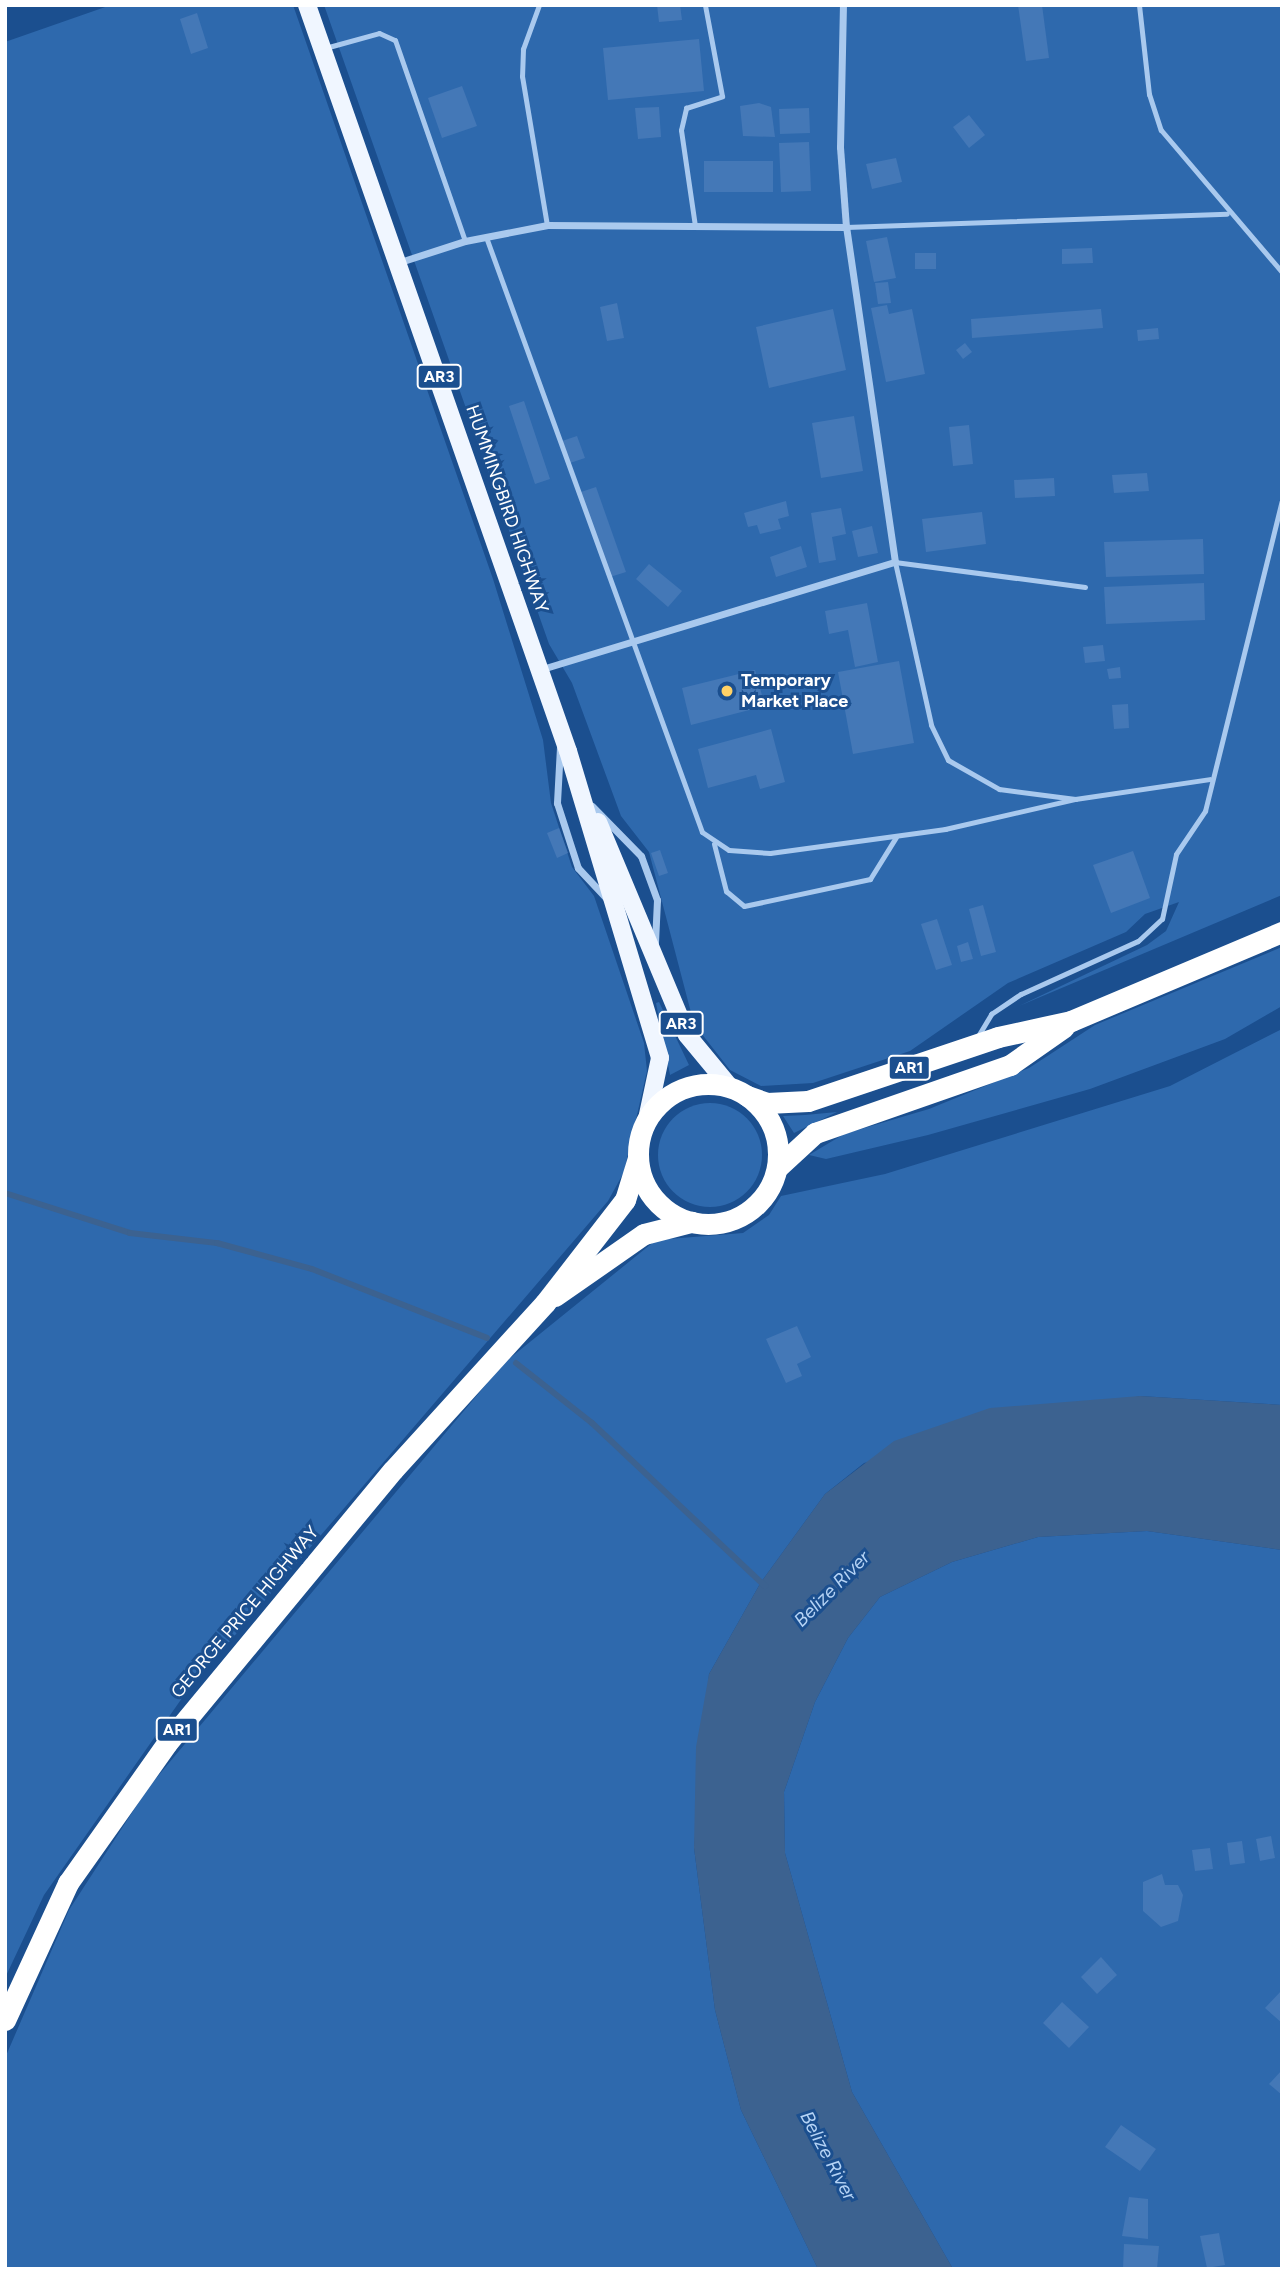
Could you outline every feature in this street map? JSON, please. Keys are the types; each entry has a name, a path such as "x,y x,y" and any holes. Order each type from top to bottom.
{"highway":[{"name":"AR1","path":"739,1092 767,1103 808,1101 972,1045 1071,1021 1274,935"},
{"name":"AR1","path":"777,1168 815,1133 1010,1065 1071,1021"},
{"path":"706,1084 739,1092 771,1122 777,1168 762,1199 742,1215 691,1222 654,1199 638,1158 647,1119 677,1091 706,1084"},
{"name":"GEORGE PRICE HIGHWAY","path":"5,2020 68,1883 167,1743 393,1470 545,1303 625,1200 638,1158"},
{"name":"GEORGE PRICE HIGHWAY","path":"545,1303 644,1234 691,1222"}],"main road":[{"name":"HUMMINGBIRD HIGHWAY","path":"307,5 568,751 660,1058 647,1119"},
{"name":"HUMMINGBIRD HIGHWAY","path":"568,751 654,947 687,1035 739,1092"}],"street":[{"path":"541,669 630,646 895,562 846,227 840,135 844,5"},
{"path":"397,263 465,241 547,225 846,227"},
{"path":"561,729 557,803 578,868 614,908"},
{"path":"592,806 641,856 657,900 654,947"}],"lane":[{"path":"539,5 523,49 522,76 547,225"},
{"path":"695,226 686,192 684,119 698,100 722,96 705,5"},
{"path":"1139,5 1149,94 1161,130 1227,214 1282,272"},
{"path":"322,49 379,33 395,40 465,241"},
{"path":"846,227 1227,214"},
{"path":"486,237 691,815 714,844 726,891 744,906 870,880 895,837"},
{"path":"972,1045 991,1014 1021,994 1151,932 1167,902 1175,854 1201,822 1282,501"},
{"path":"1075,799 999,789 948,760 931,724 895,562 1085,587"},
{"path":"714,844 769,853 895,837 1075,799 1210,779"}],"shaded area":[{"path":"111,5 293,5 493,579 543,740 551,803 572,867 594,896 644,1043 647,1071 624,1172 608,1201 187,1691 44,1895 5,1978 5,42"},
{"path":"324,5 1282,5 1282,895 1019,1006 1147,945 1166,931 1179,902 1145,914 1126,932 1008,983 910,1051 813,1083 761,1086 730,1070 694,1024 649,852 621,816 572,683 549,644"},
{"path":"1282,947 1282,1006 1225,1039 1090,1089 928,1135 826,1159 809,1155 844,1134 929,1109 1029,1068 1095,1025"},
{"path":"659,1002 689,1065 670,1075 656,1003"},
{"path":"1282,1029 1282,1405 1140,1396 864,1463 825,1494 761,1582 709,1674 694,1848 715,2010 741,2110 818,2269 5,2269 5,2058 69,1910 148,1788 504,1363 656,1240 743,1233 769,1215 781,1196 885,1174 1170,1086"},
{"path":"710,1103 730,1107 747,1118 758,1135 762,1155 758,1175 747,1192 730,1203 710,1207 690,1203 673,1192 662,1175 658,1155 662,1135 673,1118 690,1107"},
{"path":"837,1112 794,1133 783,1116 805,1115"},
{"path":"1147,1531 1282,1550 1282,2269 953,2269 852,2092 785,1853 784,1792 815,1702 848,1638 880,1597 952,1562 1038,1537"}],"water":[{"name":"Belize River","path":"1140,1396 1282,1405 1282,1550 1147,1531 1038,1537 952,1562 880,1597 848,1638 815,1702 784,1792 785,1853 852,2092 953,2269 818,2269 741,2110 715,2010 694,1848 696,1747 709,1674 761,1582 825,1494 894,1441 990,1408"}],"building":[{"path":"657,5 680,5 682,20 659,22"},
{"path":"1018,5 1042,5 1049,58 1026,61"},
{"path":"197,13 208,48 191,54 180,19"},
{"path":"699,39 704,91 608,100 603,48"},
{"path":"462,86 477,126 442,138 428,98"},
{"path":"759,103 771,107 775,137 743,136 740,106"},
{"path":"659,107 661,137 638,139 635,108"},
{"path":"809,108 810,133 780,134 779,109"},
{"path":"969,115 985,135 969,148 953,127"},
{"path":"809,142 811,191 781,192 779,143"},
{"path":"896,158 902,182 872,189 866,164"},
{"path":"704,161 773,161 773,192 704,192"},
{"path":"887,237 896,278 874,282 866,241"},
{"path":"1092,248 1093,263 1062,264 1062,249"},
{"path":"915,253 936,253 936,269 915,269"},
{"path":"888,282 891,303 878,304 875,283"},
{"path":"617,303 624,338 607,341 600,307"},
{"path":"887,305 889,314 912,309 925,374 886,382 871,308"},
{"path":"833,309 846,370 769,388 756,327"},
{"path":"1101,309 1103,328 972,338 971,319"},
{"path":"1158,328 1159,339 1138,341 1137,330"},
{"path":"965,343 972,352 963,359 956,350"},
{"path":"524,401 550,479 535,484 509,406"},
{"path":"854,416 863,471 821,478 812,423"},
{"path":"969,425 973,464 953,466 949,427"},
{"path":"577,436 585,458 570,463 562,441"},
{"path":"1147,473 1149,491 1114,493 1112,475"},
{"path":"1054,478 1055,496 1015,498 1014,480"},
{"path":"596,487 626,572 610,577 581,492"},
{"path":"786,501 789,516 778,519 781,529 760,534 757,525 748,527 744,513"},
{"path":"841,508 846,534 832,537 836,560 819,563 811,513"},
{"path":"982,512 986,544 926,552 922,519"},
{"path":"872,526 878,553 858,557 852,531"},
{"path":"1203,539 1204,574 1106,577 1104,542"},
{"path":"801,546 807,567 776,577 770,557"},
{"path":"649,564 682,591 668,607 636,579"},
{"path":"1204,583 1205,620 1106,624 1104,587"},
{"path":"867,603 878,662 855,667 848,630 829,634 825,611"},
{"path":"1103,645 1105,661 1085,663 1083,647"},
{"path":"899,661 914,743 853,754 838,672"},
{"path":"1120,667 1121,678 1109,679 1107,669"},
{"path":"755,670 765,706 691,725 682,688"},
{"path":"1128,704 1129,728 1114,729 1112,705"},
{"path":"771,729 785,782 760,789 756,775 708,788 698,749"},
{"path":"559,828 568,853 557,858 547,833"},
{"path":"660,850 668,873 659,876 651,853"},
{"path":"1133,851 1150,898 1111,913 1093,865"},
{"path":"983,905 996,952 981,956 969,909"},
{"path":"937,919 952,965 936,970 921,924"},
{"path":"968,942 973,959 961,962 957,946"},
{"path":"797,1326 811,1357 797,1364 802,1376 786,1383 766,1339"},
{"path":"1271,1836 1275,1858 1260,1861 1256,1839"},
{"path":"1242,1841 1245,1863 1230,1865 1227,1843"},
{"path":"1210,1848 1213,1869 1195,1871 1192,1850"},
{"path":"1162,1874 1165,1885 1178,1885 1183,1895 1178,1921 1161,1927 1143,1911 1143,1882"},
{"path":"1101,1957 1117,1975 1097,1994 1081,1977"},
{"path":"1282,1990 1282,2023 1265,2008"},
{"path":"1062,2002 1089,2027 1069,2048 1043,2023"},
{"path":"1282,2070 1282,2095 1269,2084"},
{"path":"1121,2125 1156,2149 1140,2171 1105,2147"},
{"path":"1129,2197 1148,2199 1148,2239 1122,2236"},
{"path":"1219,2233 1225,2265 1207,2268 1200,2236"},
{"path":"1124,2244 1159,2246 1157,2269 1123,2269"}],"waterway":[{"path":"5,1193 130,1233 217,1243 312,1269 487,1338"},
{"path":"516,1363 592,1423 765,1586"}],"place":[{"name":"Temporary Market Place","path":"727,691"}]}
